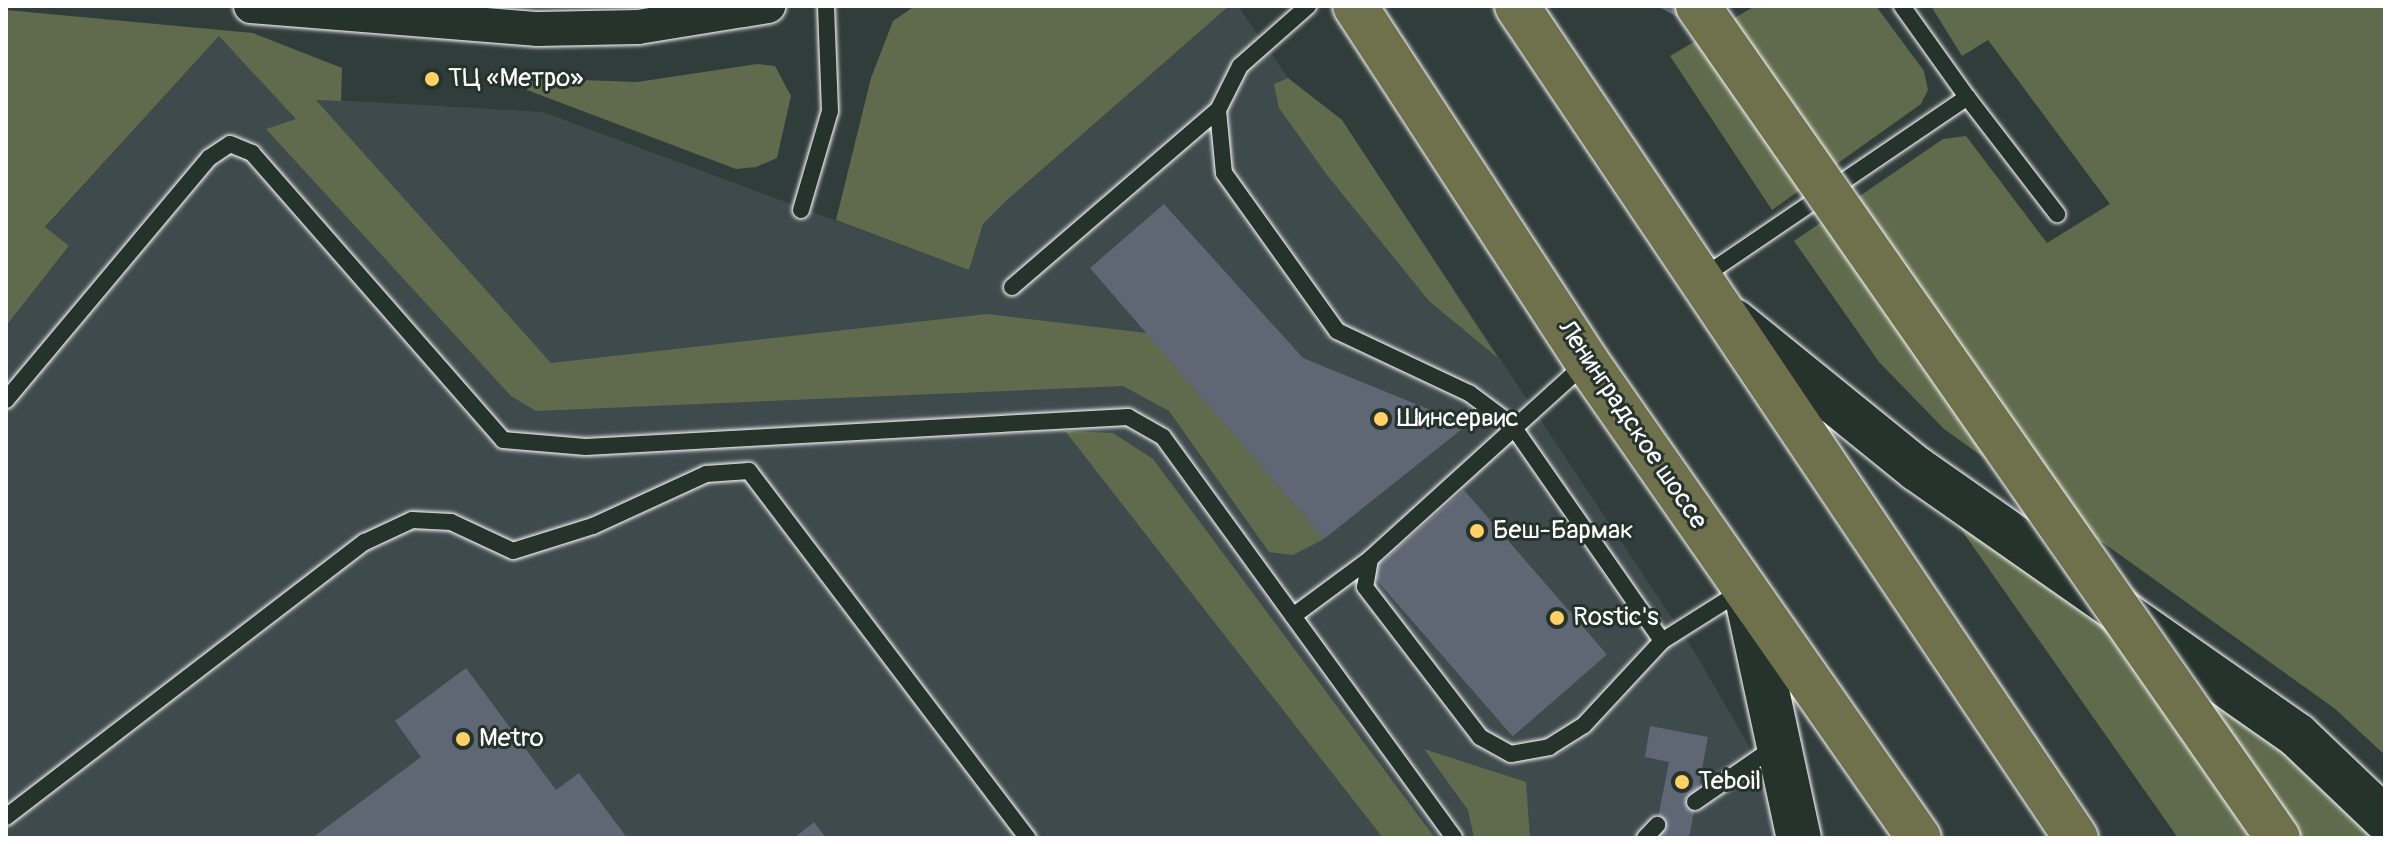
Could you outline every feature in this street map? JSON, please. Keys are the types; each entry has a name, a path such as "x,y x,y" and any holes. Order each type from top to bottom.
{"main road":[{"name":"Ленинградское шоссе","path":"1355,6 1587,362 1919,838"},
{"path":"1517,6 1704,292 2076,838"},
{"path":"1698,6 2278,838"}],"street":[{"path":"251,6 538,29 638,27 768,6"},
{"path":"1704,292 1917,469 2286,727 2385,819"},
{"path":"1745,589 1796,835"}],"lane":[{"path":"801,210 830,111 826,6"},
{"path":"1012,287 1218,110 1240,66 1308,6"},
{"path":"1902,6 2057,214"},
{"path":"1704,292 1967,97"},
{"path":"1218,110 1224,173 1337,331 1469,393 1512,425 1662,641"},
{"path":"6,400 209,158 230,144 252,153 503,440 586,447 1128,417 1163,437 1454,838"},
{"path":"1293,616 1370,559 1512,425 1587,362"},
{"path":"6,817 365,542 412,520 451,522 513,551 593,526 706,474 749,471 1028,838"},
{"path":"1370,559 1365,587 1480,737 1511,754 1549,747 1584,725 1662,641 1745,589"},
{"path":"1695,802 1777,745"},
{"path":"1645,838 1657,825"}],"shaded area":[{"path":"1229,6 1238,6 1288,78 1342,120 1697,656 1773,788 1776,838 6,838 6,326 69,247 45,228 219,36 297,119 315,99 543,112 969,270 983,224"}],"green space":[{"path":"915,6 1229,6 983,224 969,270 836,220 871,78 893,21"},
{"path":"1755,6 1876,6 1924,71 1928,90 1921,104 1772,210 1670,56"},
{"path":"1931,6 2385,6 2385,755 2334,708 1944,429 1879,362 1794,241 1943,139 1966,136 2047,243 2110,204 1988,40 1962,56"},
{"path":"6,10 253,33 342,68 341,101 316,100 551,363 987,314 1147,333 1324,539 1293,555 1269,552 1169,411 1123,386 536,411 511,396 266,129 296,119 219,36 45,227 69,246 6,326"},
{"path":"757,64 775,66 791,96 777,158 756,167 736,169 527,90 528,78 637,82"},
{"path":"1288,78 1342,120 1498,358 1429,301 1327,175 1279,108 1274,84"},
{"path":"1065,431 1113,433 1153,459 1435,838 1383,838"},
{"path":"1953,518 2278,741 2382,838 2178,838"},
{"path":"1424,749 1526,782 1530,838 1474,838 1468,810"}],"building":[{"path":"1657,6 1708,6 1685,21"},
{"path":"1164,204 1303,358 1467,425 1324,539 1090,268"},
{"path":"1464,490 1607,655 1513,737 1370,572"},
{"name":"Metro","path":"466,668 556,790 579,773 627,838 312,838 421,757 395,721"},
{"name":"Teboil","path":"1650,726 1708,737 1689,838 1654,838 1669,762 1645,757"},
{"path":"814,822 826,838 794,838"}],"place":[{"name":"ТЦ «Метро»","path":"432,79"},
{"name":"Шинсервис","path":"1381,419"},
{"name":"Беш-Бармак","path":"1477,531"},
{"name":"Rostic's","path":"1557,618"},
{"name":"Metro","path":"463,739"},
{"name":"Teboil","path":"1682,782"}]}
